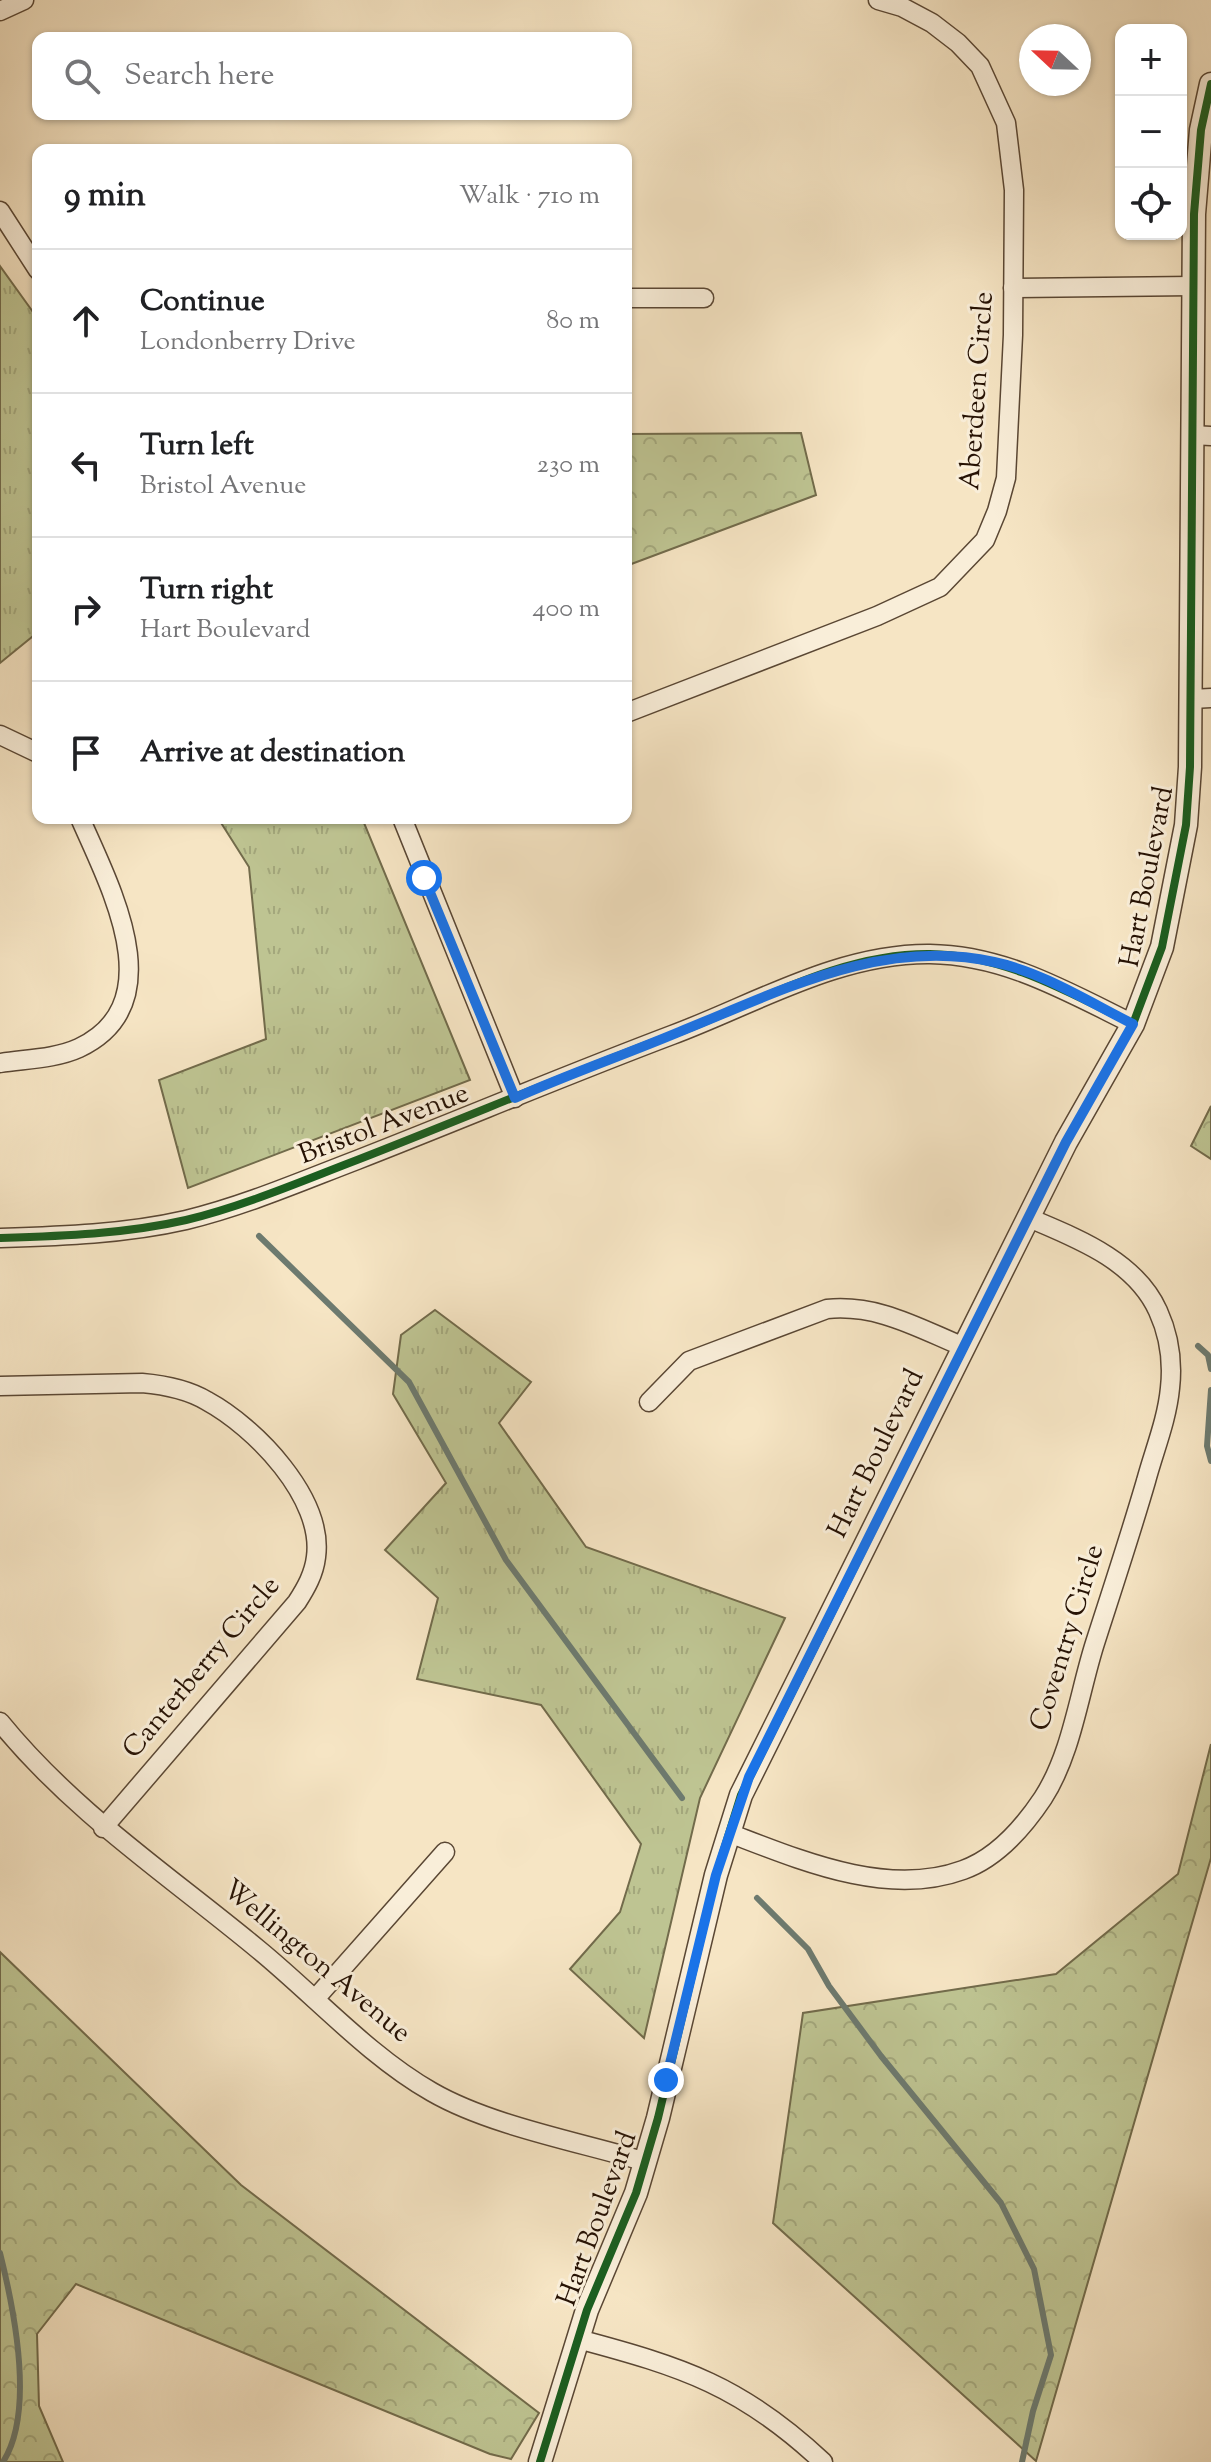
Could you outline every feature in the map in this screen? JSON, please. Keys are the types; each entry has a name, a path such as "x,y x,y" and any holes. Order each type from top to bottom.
{"street":[{"path":"0,11 24,0"},
{"name":"Aberdeen Circle","path":"632,711 909,603 940,587 985,540 1006,478 1013,288 1013,155 1006,123 980,66 958,43 932,23 902,7 878,0"},
{"name":"Hart Boulevard","path":"540,2462 578,2339 646,2162 729,1833 749,1777 1029,1218 1133,1024 1162,947 1186,825 1201,698 1202,435 1193,286 1197,167 1211,84"},
{"path":"0,211 32,261"},
{"path":"1013,288 1193,286"},
{"path":"632,298 704,298"},
{"path":"0,735 32,750"},
{"path":"0,1063 78,1048 99,1035 117,1014 127,990 131,962 125,933 82,824"},
{"path":"404,824 515,1098"},
{"name":"Bristol Avenue","path":"0,1238 104,1233 187,1220 310,1178 857,963 928,954 998,962 1045,980 1133,1024"},
{"name":"Coventry Circle","path":"729,1833 880,1880 909,1881 965,1870 987,1857 1008,1842 1044,1796 1067,1739 1165,1419 1172,1360 1157,1308 1122,1266 1079,1239 1029,1218"},
{"path":"649,1402 689,1361 827,1309 852,1307 877,1311 964,1347"},
{"name":"Canterberry Circle","path":"0,1386 142,1383 164,1385 205,1399 238,1421 286,1471 299,1490 314,1531 316,1560 311,1580 297,1602 103,1828"},
{"name":"Wellington Avenue","path":"0,1722 71,1800 103,1828 193,1894 375,2051 432,2092 489,2116 646,2162"},
{"path":"315,1999 445,1852"},
{"path":"578,2339 667,2363 712,2381 761,2411 823,2462"}],"green space":[{"path":"0,266 32,311 32,637 0,663"},
{"path":"801,433 816,495 632,564 632,434"},
{"path":"222,824 364,824 470,1080 188,1188 159,1080 266,1039 249,867"},
{"path":"1211,1106 1211,1159 1191,1146"},
{"path":"435,1310 531,1382 499,1423 586,1547 785,1618 700,1798 644,2038 570,1969 620,1912 641,1844 541,1705 417,1679 438,1598 385,1550 446,1483 393,1394 401,1335"},
{"path":"1211,1744 1211,1858 1036,2461 773,2223 803,2013 1056,1974 1178,1874"},
{"path":"0,1952 241,2185 539,2413 511,2459 490,2454 76,2284 37,2334 39,2406 63,2462 0,2462"}],"waterway":[{"path":"259,1236 409,1382 506,1560 682,1798"},
{"path":"1198,1346 1208,1355 1211,1369"},
{"path":"1211,1390 1207,1446 1211,1461"},
{"path":"757,1898 808,1949 829,1986 881,2056 1001,2203 1034,2269 1051,2355 1033,2411 1022,2462"},
{"path":"0,2253 16,2331 20,2389 13,2441 3,2462"}],"cycle path":[{"path":"540,2462 587,2310 636,2193 658,2118 716,1875 741,1795 1066,1142 1133,1024 1162,947 1186,825 1190,767 1194,214 1201,130 1211,84"},
{"path":"0,1238 140,1228 229,1208 703,1023 798,982 863,962 930,954 984,961 1035,977 1133,1024"}],"route":[{"path":"424,878 515,1098 786,989 857,963 891,957 928,954 998,962 1045,980 1133,1024 1066,1142 741,1795 716,1875 666,2080"}]}
